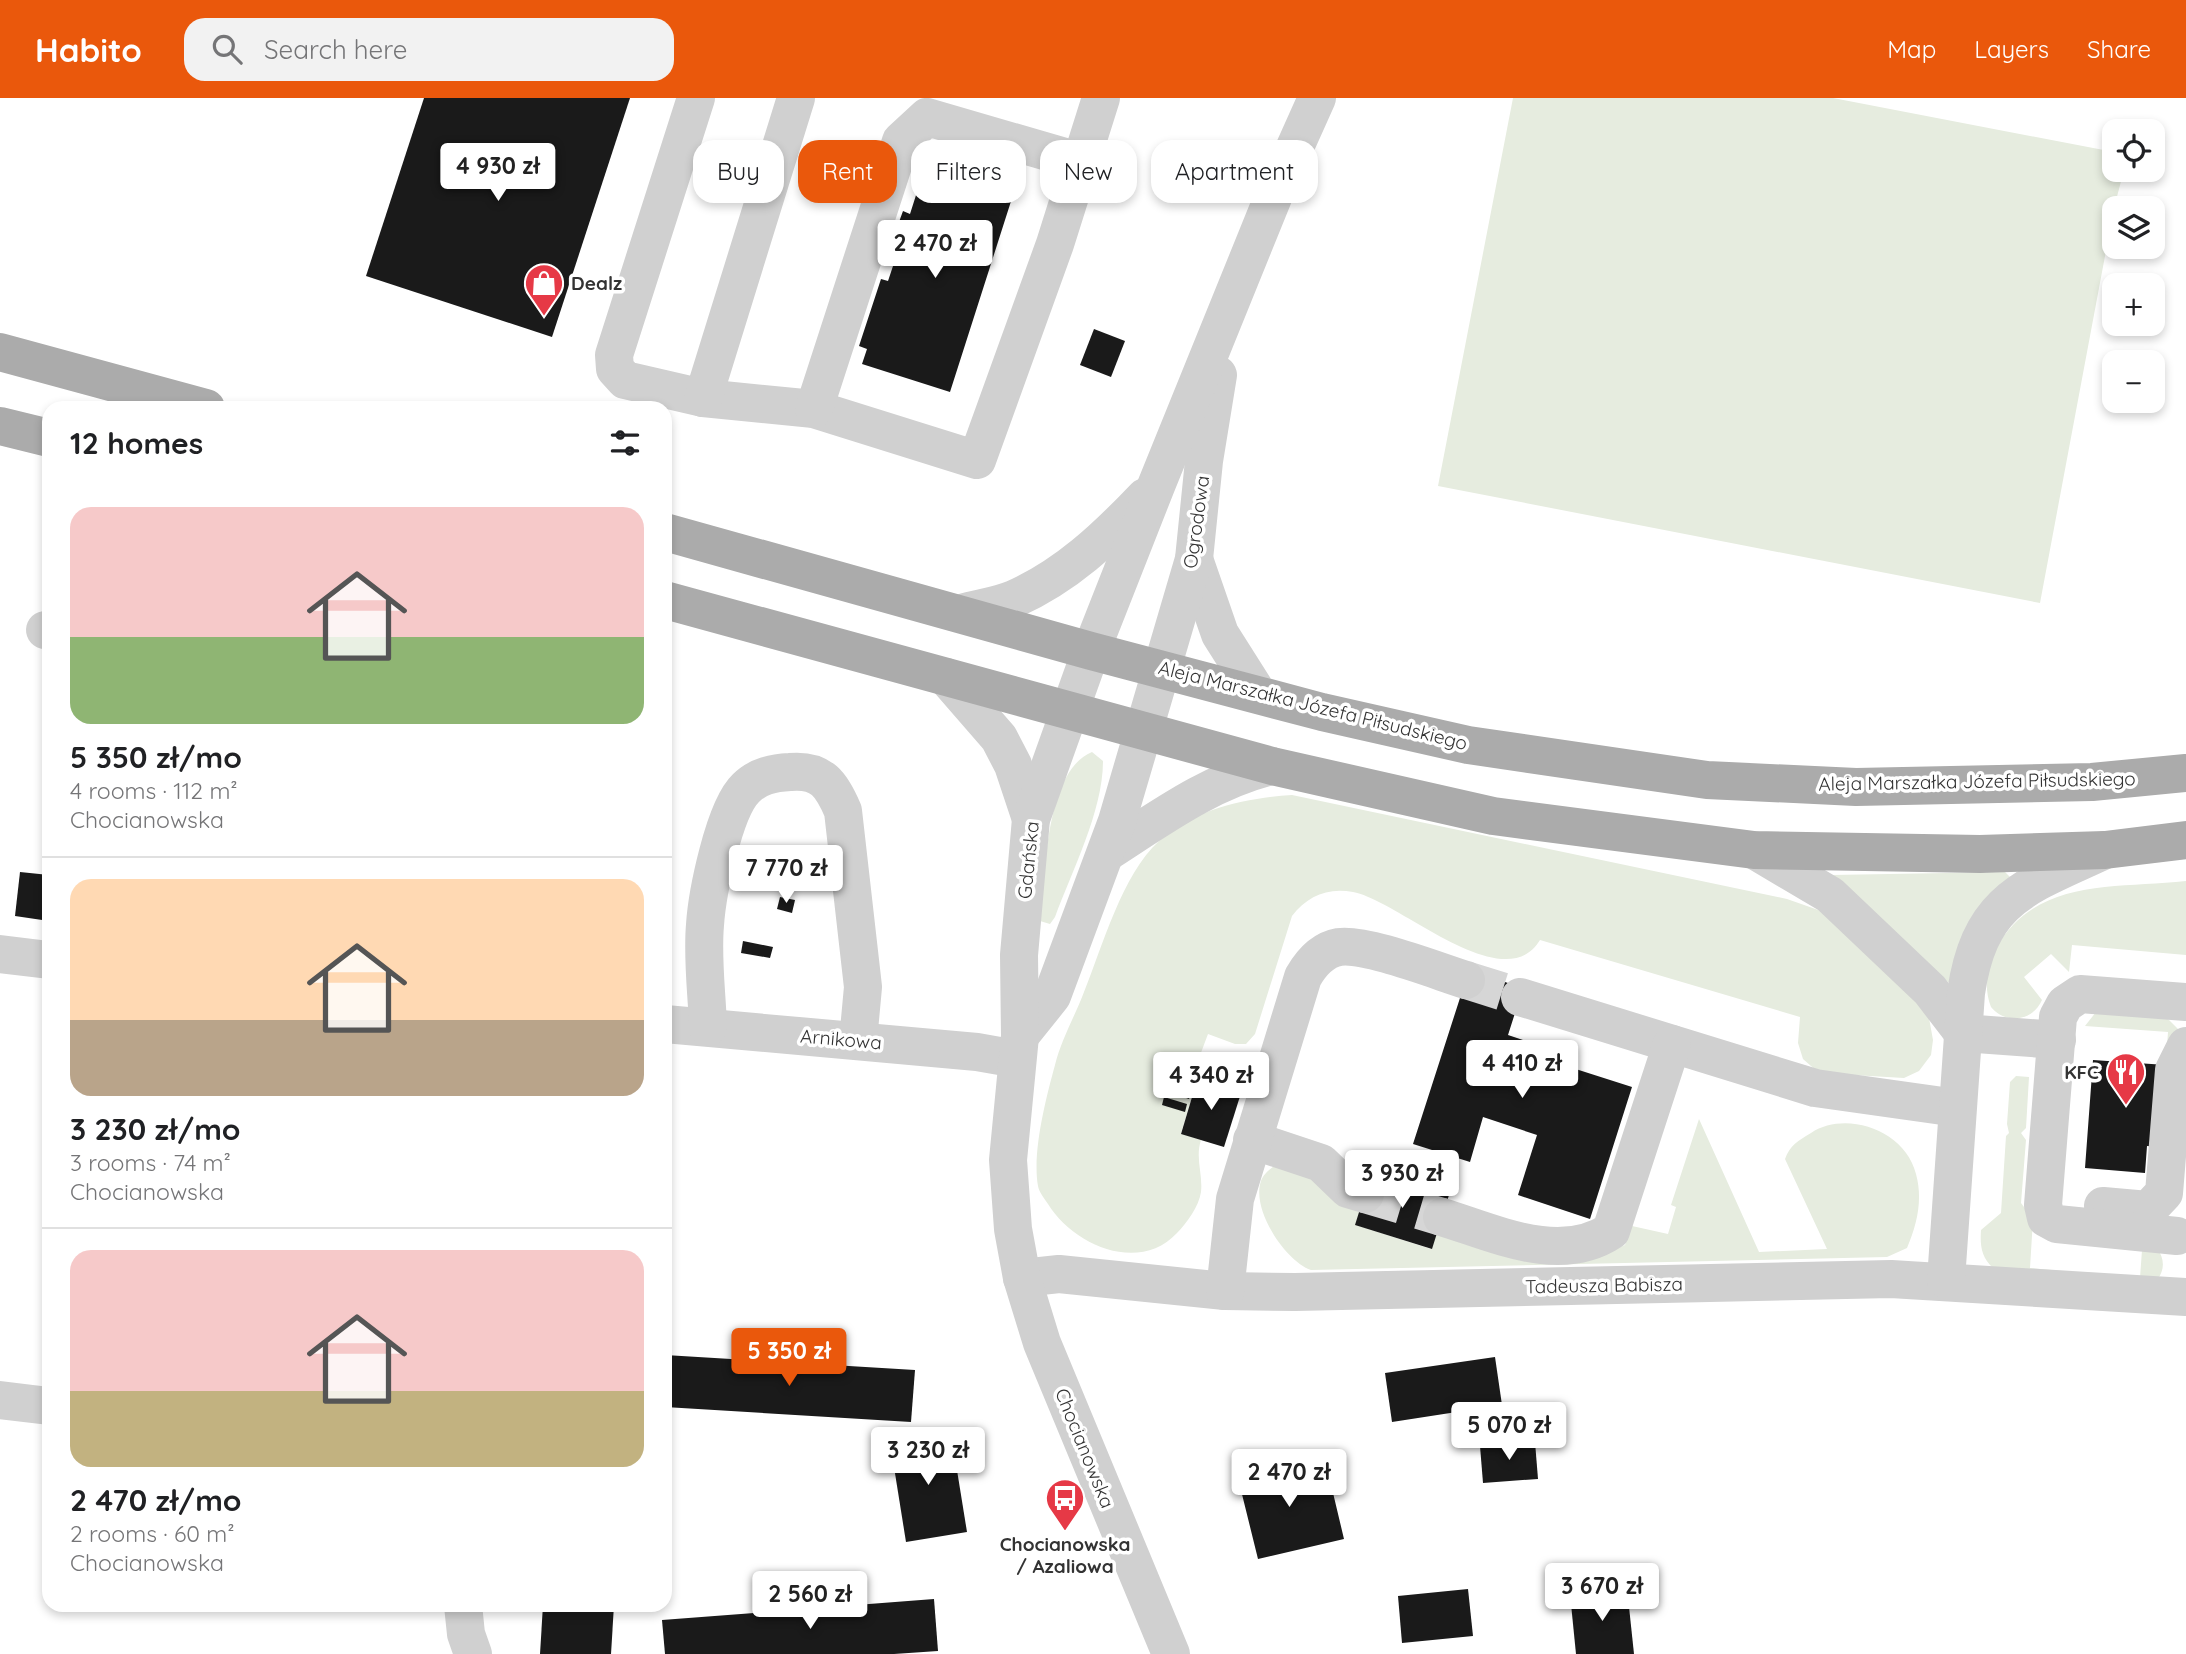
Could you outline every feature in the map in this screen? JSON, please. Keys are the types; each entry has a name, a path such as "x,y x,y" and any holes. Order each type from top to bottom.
{"main road":[{"path":"0,352 180,401"},
{"path":"0,426 42,437"},
{"name":"Aleja Marszałka Józefa Piłsudskiego","path":"672,534 1091,651 1468,745 1707,780 1870,787 2092,782 2186,773"},
{"path":"672,602 1069,712 1143,728 1272,766 1493,816 1754,850 1980,854 2105,849 2186,840"}],"street":[{"path":"696,98 614,355 615,369 625,380 703,398 814,409 977,460 1068,203"},
{"path":"703,398 796,98"},
{"path":"1089,140 1101,98"},
{"name":"Ogrodowa","path":"1091,651 1278,185 1317,98"},
{"path":"814,409 901,141 926,117 1040,150"},
{"name":"Ogrodowa","path":"1143,728 1194,559 1204,461 1229,311"},
{"path":"962,613 1013,599 1085,556 1156,486"},
{"path":"1194,559 1220,634 1258,694"},
{"name":"Gdańska","path":"1023,1278 1013,1229 1008,1160 1019,1048 1019,955 1031,819 1091,651"},
{"path":"946,677 999,738 1013,765 1031,819"},
{"path":"1019,1048 1052,996 1106,853 1143,728"},
{"path":"1106,853 1214,786 1246,772 1272,766"},
{"path":"708,1027 705,926 713,875 727,824 744,790 758,779 773,773 799,771 820,775 832,786 844,811 863,987 858,1041"},
{"path":"1946,1280 1970,961 1990,920 2022,891 2105,849"},
{"path":"1754,850 1830,895 1930,990 1963,1033 2057,1040"},
{"path":"1226,1291 1235,1199 1303,977 1323,953 1339,947 1358,948 1466,980"},
{"path":"0,954 42,959"},
{"path":"2177,1236 2057,1224 2046,1218 2043,1205 2060,1012 2069,1000 2080,994 2186,1002"},
{"path":"1520,997 1839,1094 1957,1108"},
{"name":"Arnikowa","path":"672,1024 858,1041 1019,1048"},
{"path":"1442,1217 1530,1243 1552,1246 1597,1240 1611,1231 1672,1044"},
{"path":"2051,1101 2066,1134 2062,1181 2071,1201 2148,1210 2160,1201 2164,1193 2174,1070 2186,1046"},
{"path":"2179,1297 2177,1236 2186,1120"},
{"path":"1252,1140 1321,1163 1348,1189 1365,1194"},
{"name":"Tadeusza Babisza","path":"1023,1278 1059,1274 1226,1291 1309,1292 1877,1279 1946,1280 2179,1297"},
{"name":"Chocianowska","path":"1023,1278 1042,1343 1171,1654"},
{"path":"0,1401 42,1405"},
{"path":"464,1612 466,1634 473,1654"}],"shaded area":[{"path":"1513,98 1833,98 2102,150 2102,182 2121,182 2117,196 2102,196 2102,259 2104,259 2040,603 1438,486"},
{"path":"1092,752 1103,761 1098,800 1078,861 1050,924 1040,921 1046,853 1056,802 1076,763"},
{"path":"1292,795 1787,899 1824,912 1898,978 1929,1018 1933,1040 1931,1055 1919,1071 1904,1078 1819,1073 1803,1059 1798,1043 1800,1017 1540,940 1523,955 1502,959 1477,953 1450,942 1372,899 1353,892 1327,892 1311,898 1292,916 1255,1034 1246,1044 1235,1044 1208,1034 1196,1066 1217,1074 1218,1083 1198,1077 1181,1133 1201,1140 1201,1192 1188,1219 1177,1233 1162,1245 1144,1252 1126,1253 1090,1242 1059,1219 1042,1195 1038,1186 1038,1141 1064,1037 1124,891 1146,855 1159,841 1188,821 1239,802"},
{"path":"2005,872 2010,877 1949,983 1831,875"},
{"path":"2186,881 2186,955 2072,945 2069,972 2051,954 2024,977 2042,1000 2032,1012 2019,1018 2011,1018 1997,1013 1991,1007 1987,986 1992,956 2012,926 2032,910 2054,898 2078,891"},
{"path":"2096,1012 2166,1017 2183,1034 2167,1046 2168,1032 2085,1026"},
{"path":"2016,1076 2029,1077 2026,1128 2021,1133 2026,1140 2021,1203 2033,1219 2030,1268 2140,1278 2142,1250 2157,1248 2163,1265 2156,1281 1993,1268 1986,1260 1981,1246 1981,1230 2001,1213 2006,1136 2009,1133 2007,1124 2010,1082"},
{"path":"1699,1119 1759,1252 1827,1249 1785,1159 1795,1144 1825,1126 1841,1124 1857,1124 1887,1136 1900,1146 1910,1159 1918,1184 1918,1212 1907,1248 1887,1257 1311,1270 1301,1265 1281,1245 1272,1233 1261,1205 1259,1192 1262,1178 1281,1162 1362,1203 1356,1225 1431,1249 1439,1227 1593,1259 1625,1245 1632,1226 1668,1234 1676,1207 1671,1205"}],"building":[{"path":"424,98 630,98 552,337 366,276"},
{"path":"914,203 1010,203 950,392 862,364 867,349 859,346 881,279 888,281 903,236 895,233 903,211 910,214"},
{"path":"1094,329 1125,341 1111,377 1080,365"},
{"path":"20,872 42,874 42,920 15,916"},
{"path":"780,897 795,900 792,913 777,909"},
{"path":"743,941 773,947 770,958 741,953"},
{"path":"1469,970 1523,988 1508,1035 1563,1053 1560,1064 1632,1087 1590,1219 1518,1195 1537,1135 1483,1117 1470,1162 1413,1144"},
{"name":"KFC","path":"2093,1060 2166,1065 2159,1147 2147,1146 2145,1173 2085,1168"},
{"path":"1198,1077 1242,1090 1224,1147 1181,1134"},
{"path":"1169,1084 1191,1091 1189,1099 1166,1091"},
{"path":"1164,1097 1187,1104 1185,1112 1162,1105"},
{"path":"1372,1171 1449,1195 1432,1249 1355,1225"},
{"path":"672,1355 915,1370 911,1422 672,1407"},
{"path":"1495,1357 1502,1405 1392,1422 1385,1373"},
{"path":"951,1433 967,1532 906,1542 890,1442"},
{"path":"1535,1442 1538,1479 1483,1483 1480,1446"},
{"path":"1303,1458 1309,1481 1329,1476 1344,1539 1258,1559 1237,1474"},
{"path":"1627,1588 1634,1654 1576,1654 1570,1594"},
{"path":"1468,1589 1473,1636 1402,1643 1398,1596"},
{"path":"934,1599 938,1651 894,1654 665,1654 662,1620"},
{"path":"543,1612 614,1612 611,1654 540,1654"}],"tunnel":[{"path":"1466,980 1520,997"},
{"path":"1365,1194 1442,1217"}],"place":[{"name":"Dealz","path":"544,317"},
{"name":"KFC","path":"2126,1106"},
{"name":"Chocianowska / Azaliowa","path":"1065,1532"}]}
